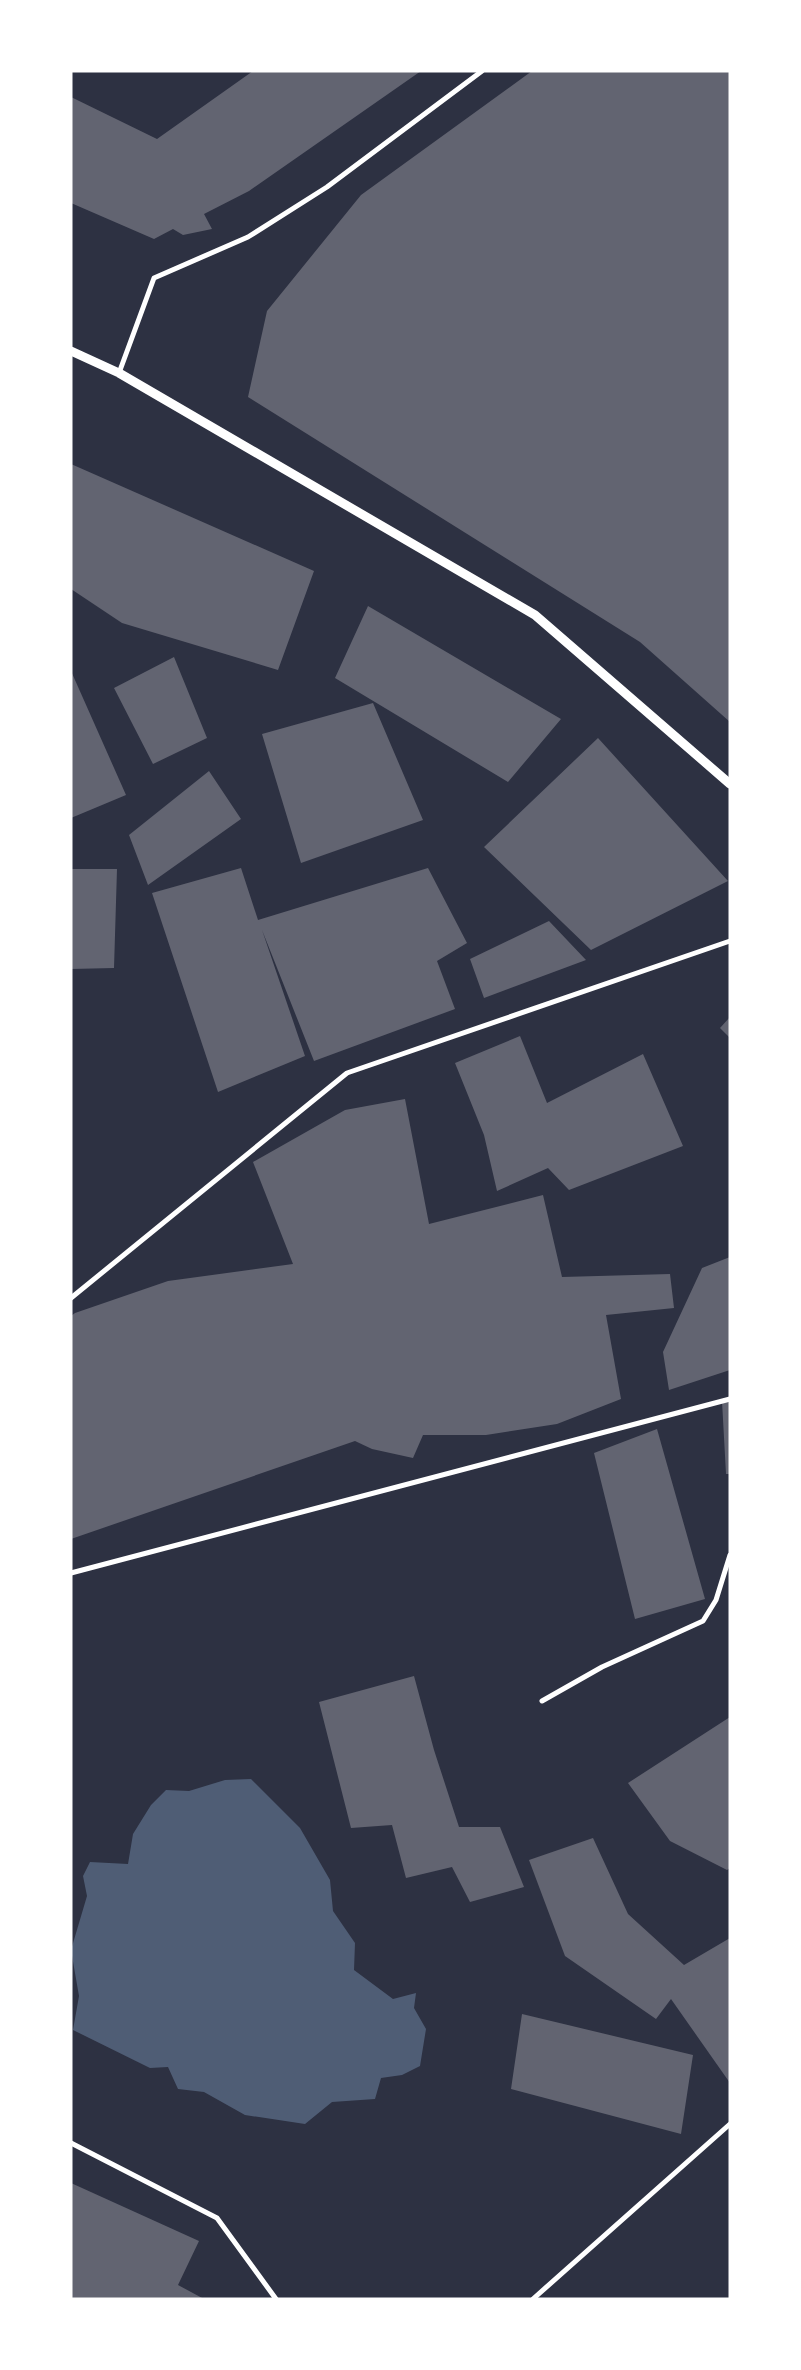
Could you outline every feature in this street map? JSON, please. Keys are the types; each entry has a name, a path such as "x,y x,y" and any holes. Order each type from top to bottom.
{"street":[{"path":"120,373 154,278 248,237 312,197 482,71"},
{"path":"71,351 120,373 535,615 730,784"},
{"path":"71,1298 346,1073 730,941"},
{"path":"71,1573 730,1399"},
{"path":"542,1701 602,1667 703,1621 716,1600 730,1555"},
{"path":"533,2299 730,2124"},
{"path":"71,2143 217,2218 276,2299"}],"water":[{"path":"251,1779 300,1828 330,1880 333,1911 355,1943 354,1970 393,1999 416,1993 414,2008 426,2029 420,2066 402,2075 381,2078 375,2099 332,2102 305,2124 245,2115 204,2092 178,2089 168,2067 150,2068 73,2030 79,1996 71,1950 87,1896 83,1876 90,1862 128,1864 133,1834 151,1805 166,1790 189,1791 225,1780"}],"building":[{"path":"253,71 421,71 249,191 204,214 212,229 183,235 173,229 154,239 71,203 71,97 157,139"},
{"path":"532,71 730,71 730,722 640,642 248,397 267,311 361,195"},
{"path":"71,464 314,571 278,670 122,623 71,589"},
{"path":"368,606 561,719 508,782 335,678"},
{"path":"174,657 207,738 153,764 114,688"},
{"path":"71,671 126,795 71,818"},
{"path":"373,703 423,820 301,863 262,734"},
{"path":"598,738 728,881 591,950 484,847"},
{"path":"209,771 241,819 148,885 129,835"},
{"path":"241,868 258,920 428,868 467,943 437,961 455,1009 314,1061 262,930 305,1056 218,1092 152,893"},
{"path":"71,869 117,869 114,968 71,969"},
{"path":"549,921 586,960 484,998 470,959"},
{"path":"730,1017 730,1038 720,1028"},
{"path":"520,1036 547,1103 643,1054 683,1146 569,1190 548,1168 497,1191 484,1135 455,1063"},
{"path":"405,1099 429,1224 543,1195 562,1277 670,1274 674,1308 606,1315 621,1399 557,1424 486,1435 423,1435 413,1458 372,1449 355,1441 71,1539 71,1316 168,1281 293,1264 253,1162 345,1110"},
{"path":"730,1257 730,1370 669,1390 663,1352 702,1268"},
{"path":"730,1400 730,1474 726,1474 722,1401"},
{"path":"657,1429 705,1599 635,1619 594,1453"},
{"path":"414,1676 434,1750 459,1827 500,1827 524,1887 470,1902 452,1867 406,1878 392,1825 351,1828 319,1702"},
{"path":"730,1717 730,1868 727,1870 670,1841 628,1783"},
{"path":"593,1838 628,1914 684,1965 730,1938 730,2083 671,1999 656,2019 565,1956 529,1860"},
{"path":"522,2014 693,2055 681,2134 511,2089"},
{"path":"71,2183 199,2241 178,2285 204,2299 71,2299"}]}
